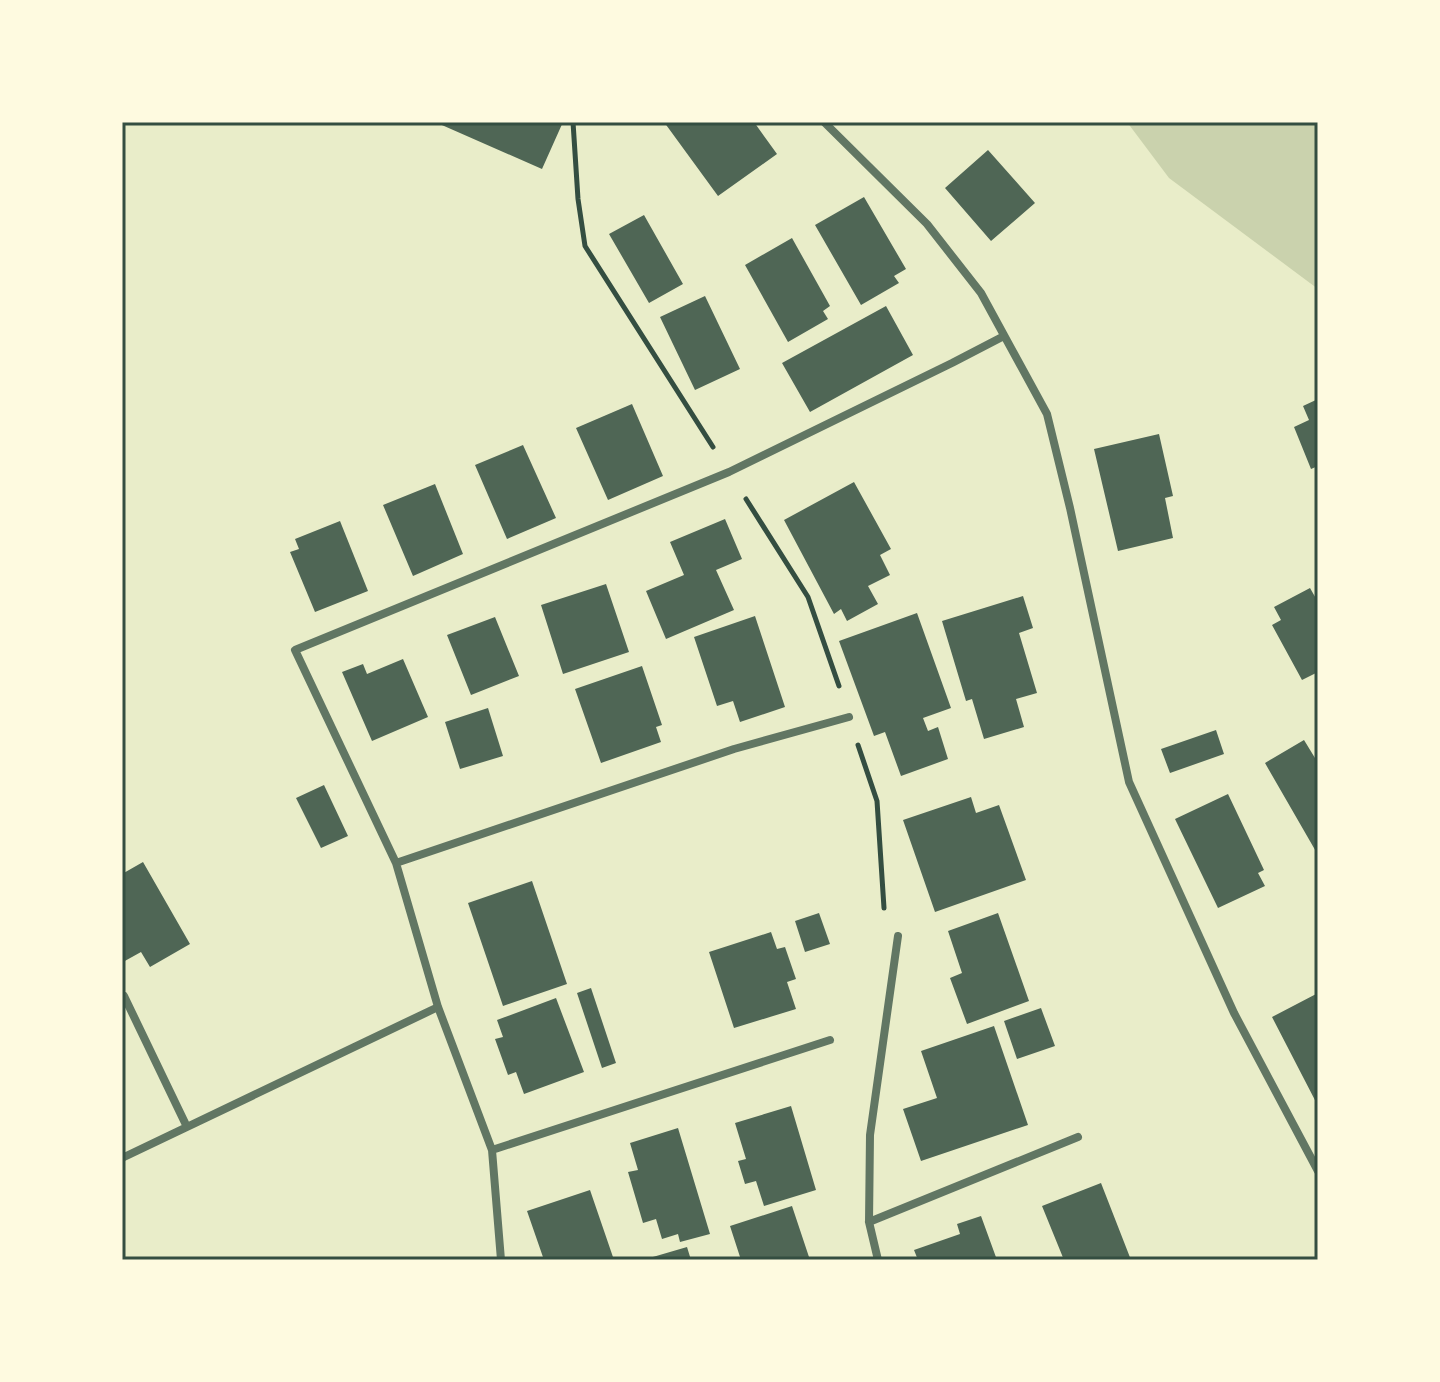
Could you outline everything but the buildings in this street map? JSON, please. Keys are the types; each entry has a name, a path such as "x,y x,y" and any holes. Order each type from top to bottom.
{"street":[{"path":"824,122 927,224 981,293 1047,414 1129,782 1234,1013 1318,1171"},
{"path":"501,1260 492,1150 438,1007 396,863 295,650 729,472 1004,336"},
{"path":"396,863 734,749 849,717"},
{"path":"878,1260 869,1222 870,1135 898,936"},
{"path":"124,996 187,1127"},
{"path":"122,1158 438,1007"},
{"path":"492,1150 830,1040"},
{"path":"869,1222 1078,1137"}],"path":[{"path":"573,122 578,199 585,246 808,597 877,801 884,914 898,936"}],"green space":[{"path":"1127,122 1318,122 1318,289 1169,178"}]}
